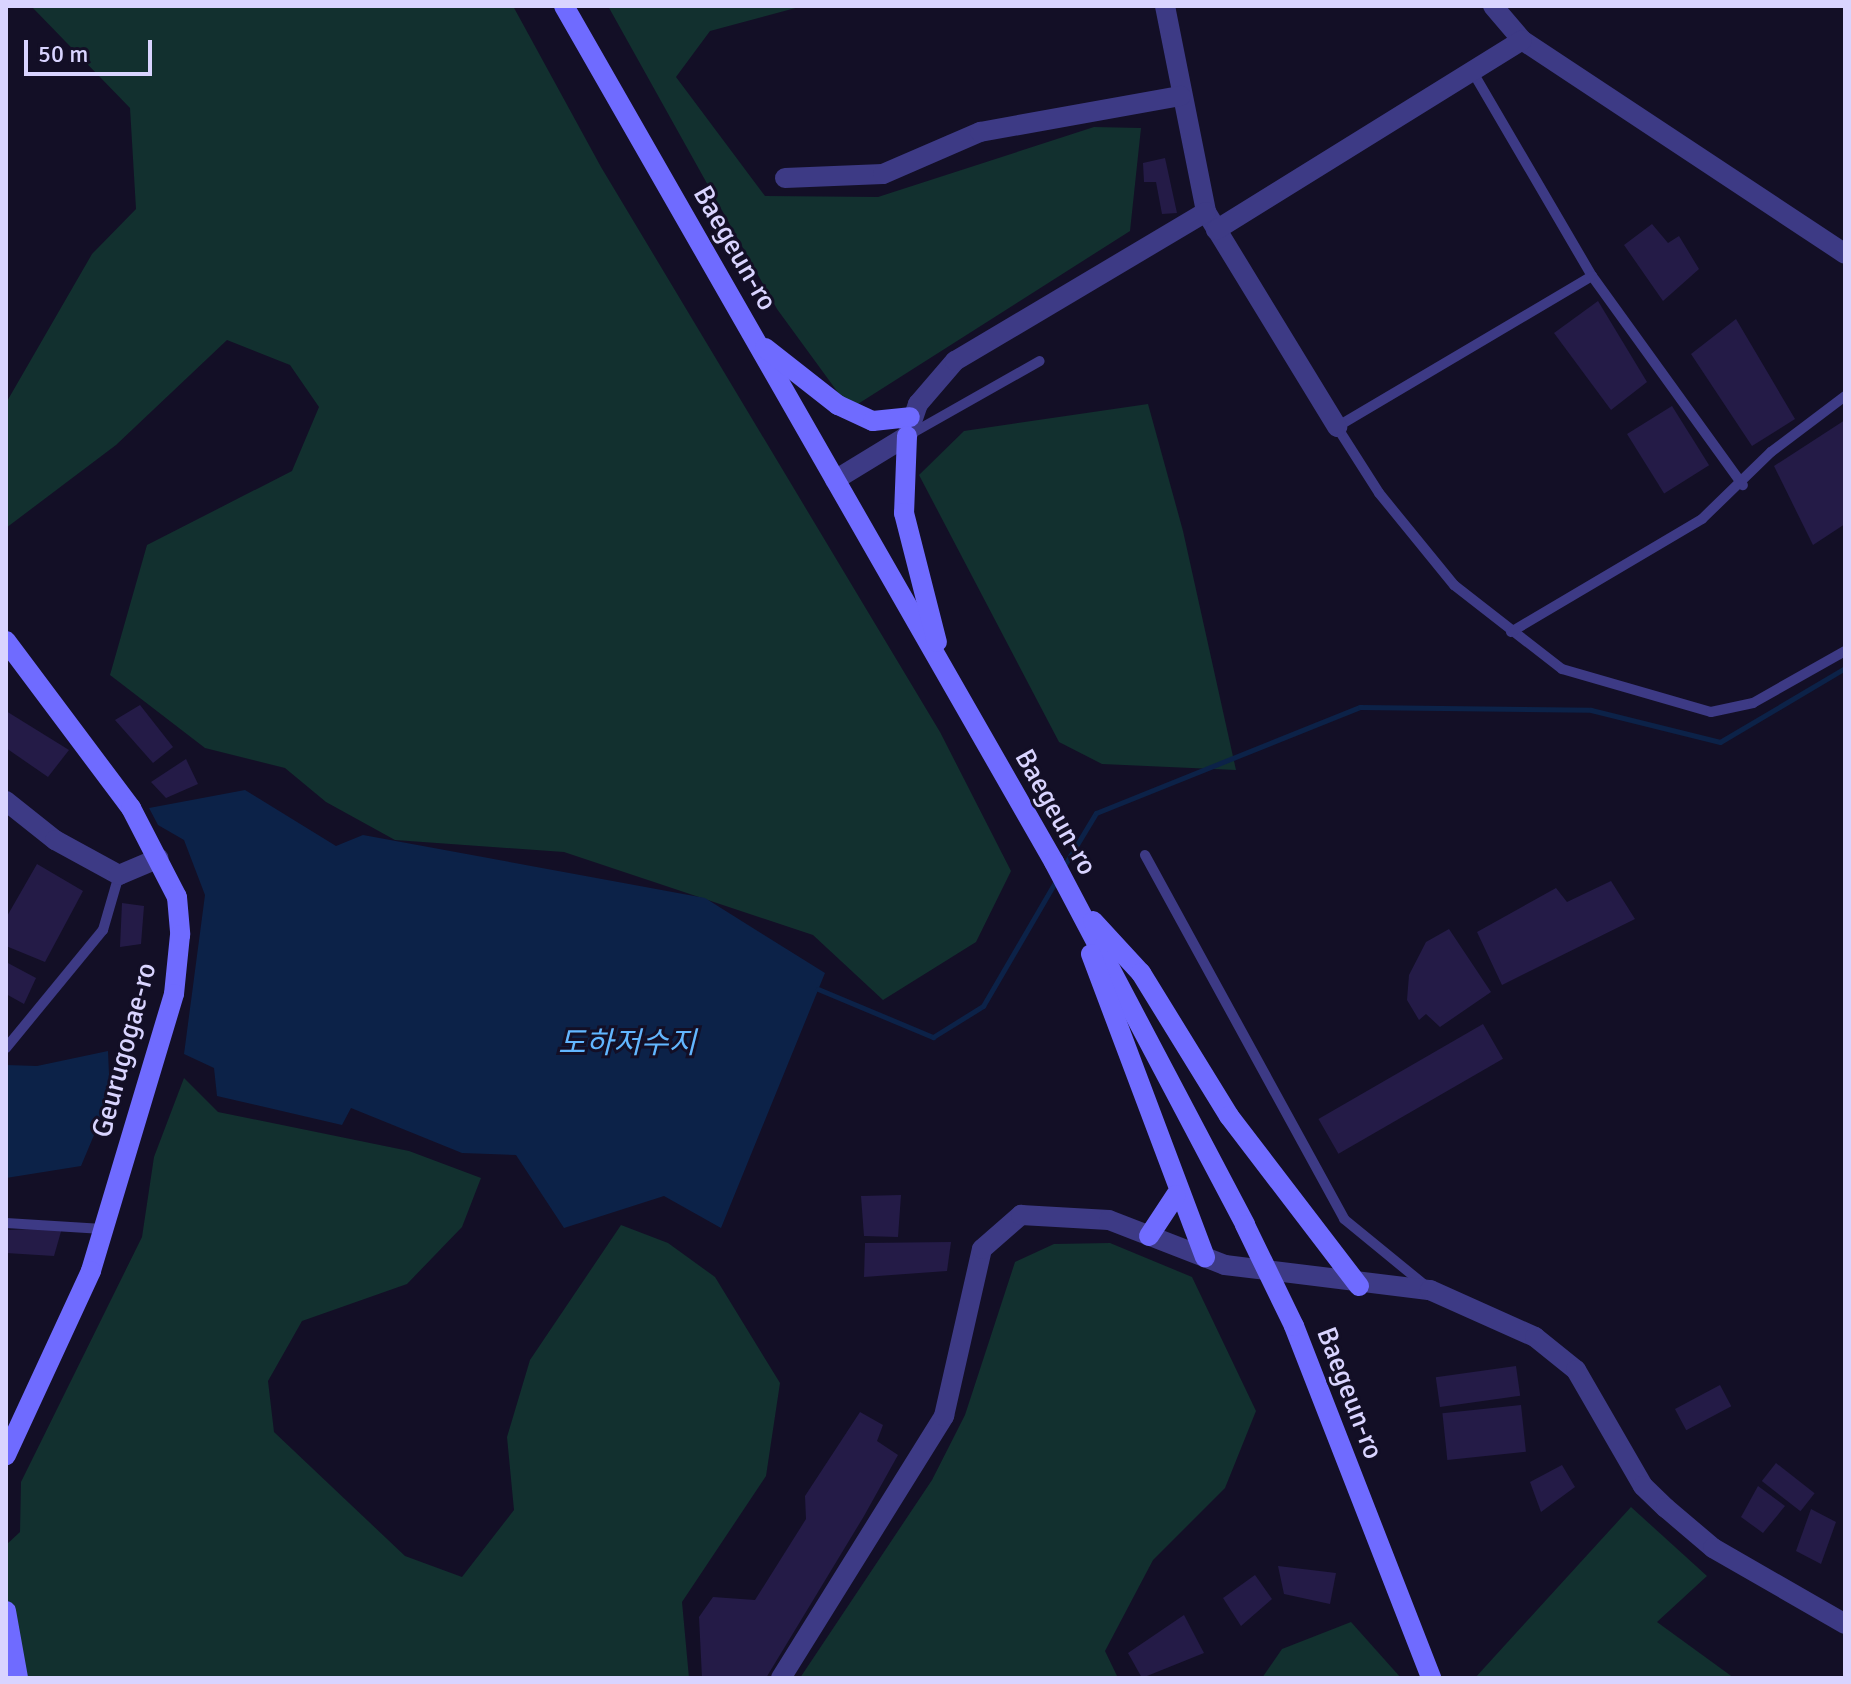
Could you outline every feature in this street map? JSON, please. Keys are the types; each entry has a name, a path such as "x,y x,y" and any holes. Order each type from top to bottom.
{"main road":[{"name":"Baegeun-ro","path":"564,6 1054,862 1245,1225 1294,1326 1431,1678"},
{"path":"756,341 838,405 873,421 909,427 904,513 944,669"},
{"name":"Geurugogae-ro","path":"6,641 159,858 177,897 174,994 103,1229 6,1455"},
{"path":"1070,894 1176,1195 1205,1257"},
{"path":"1070,894 1141,973 1229,1116 1359,1286"},
{"path":"1149,1236 1176,1195"},
{"path":"6,1611 18,1678"}],"street":[{"path":"1165,6 1181,96 1211,221 1337,427"},
{"path":"1493,6 1522,40 1845,254"},
{"path":"835,480 909,427 955,361 1211,221 1522,40"},
{"path":"785,178 883,174 980,132 1181,96"},
{"path":"6,801 55,840 119,875 159,858"},
{"path":"781,1678 944,1416 982,1249 1021,1215 1109,1220 1205,1257 1359,1286 1430,1290 1535,1337 1576,1370 1643,1486 1666,1508 1713,1548 1845,1624"}],"lane":[{"path":"1471,69 1592,276 1743,485"},
{"path":"1592,276 1337,427 1379,493 1454,585 1562,669 1711,712 1753,703 1845,651"},
{"path":"909,427 1040,361"},
{"path":"1511,632 1702,519 1743,485 1771,452 1845,396"},
{"path":"1145,855 1344,1219 1430,1290"},
{"path":"6,1048 103,930 119,875"},
{"path":"6,1223 103,1229"}],"green space":[{"path":"31,6 513,6 601,167 940,732 1011,871 976,942 883,1000 813,935 564,852 395,840 326,802 285,768 205,748 110,675 147,545 292,471 319,407 290,365 227,340 116,445 6,528 6,403 92,254 136,209 130,108"},
{"path":"608,6 803,6 710,31 676,77 765,196 878,197 1094,127 1141,128 1130,231 850,409 777,309"},
{"path":"1148,404 1183,531 1236,770 1102,764 1059,742 919,475 964,431"},
{"path":"184,1078 218,1112 409,1151 481,1178 462,1227 407,1284 302,1321 268,1381 274,1432 405,1556 462,1577 514,1510 507,1437 530,1360 621,1225 668,1243 715,1277 780,1383 766,1476 682,1602 689,1678 6,1678 6,1545 20,1532 21,1482 142,1237 154,1157"},
{"path":"1110,1243 1192,1277 1256,1411 1225,1488 1153,1560 1105,1651 1118,1678 800,1678 932,1480 965,1415 1015,1262 1054,1244"},
{"path":"1631,1507 1707,1576 1657,1622 1734,1678 1475,1678"},
{"path":"1351,1622 1401,1678 1262,1678 1282,1649"}],"water":[{"name":"도하저수지","path":"245,790 336,846 363,835 705,898 825,973 721,1228 664,1196 564,1228 516,1155 462,1153 351,1108 342,1125 217,1096 214,1068 184,1054 205,895 184,840 158,825 149,808"},
{"path":"108,1051 110,1097 81,1166 6,1178 6,1065 37,1066"}],"building":[{"path":"1165,158 1177,213 1162,214 1156,182 1144,182 1143,163"},
{"path":"1652,224 1668,243 1679,236 1699,269 1663,301 1624,245"},
{"path":"1598,301 1647,382 1611,410 1554,333"},
{"path":"1736,319 1795,419 1752,446 1691,354"},
{"path":"1672,406 1709,465 1664,493 1627,434"},
{"path":"1845,420 1845,524 1813,545 1774,466"},
{"path":"140,705 173,747 153,763 115,720"},
{"path":"6,711 69,750 48,777 6,748"},
{"path":"186,759 198,784 166,798 151,782"},
{"path":"37,864 83,891 45,962 6,946 6,918"},
{"path":"1611,881 1635,919 1502,985 1477,932 1556,888 1567,902"},
{"path":"122,903 144,906 141,944 120,947"},
{"path":"1449,929 1491,992 1440,1027 1426,1014 1419,1020 1407,1000 1409,975 1426,942"},
{"path":"6,962 36,978 24,1004 6,994"},
{"path":"1483,1024 1503,1059 1338,1154 1318,1119"},
{"path":"901,1195 898,1237 864,1236 861,1196"},
{"path":"62,1228 54,1256 6,1253 6,1230"},
{"path":"951,1242 947,1271 864,1277 865,1243"},
{"path":"1516,1366 1520,1396 1440,1407 1436,1377"},
{"path":"1720,1385 1731,1406 1686,1430 1675,1409"},
{"path":"1521,1405 1526,1452 1447,1460 1442,1413"},
{"path":"860,1412 883,1425 877,1441 898,1455 864,1516 766,1678 702,1678 699,1617 713,1597 755,1600 806,1519 805,1496"},
{"path":"1776,1463 1815,1493 1800,1511 1762,1481"},
{"path":"1562,1465 1575,1487 1541,1512 1530,1482"},
{"path":"1758,1486 1785,1506 1763,1533 1741,1517"},
{"path":"1811,1509 1836,1522 1821,1564 1796,1551"},
{"path":"1278,1566 1336,1573 1330,1604 1284,1594"},
{"path":"1255,1575 1272,1599 1241,1626 1223,1598"},
{"path":"1184,1615 1204,1653 1142,1678 1128,1653"}],"waterway":[{"path":"1064,866 1096,813 1360,707 1591,710 1720,742 1845,668"},
{"path":"818,989 933,1037 983,1006 1057,879"}]}
